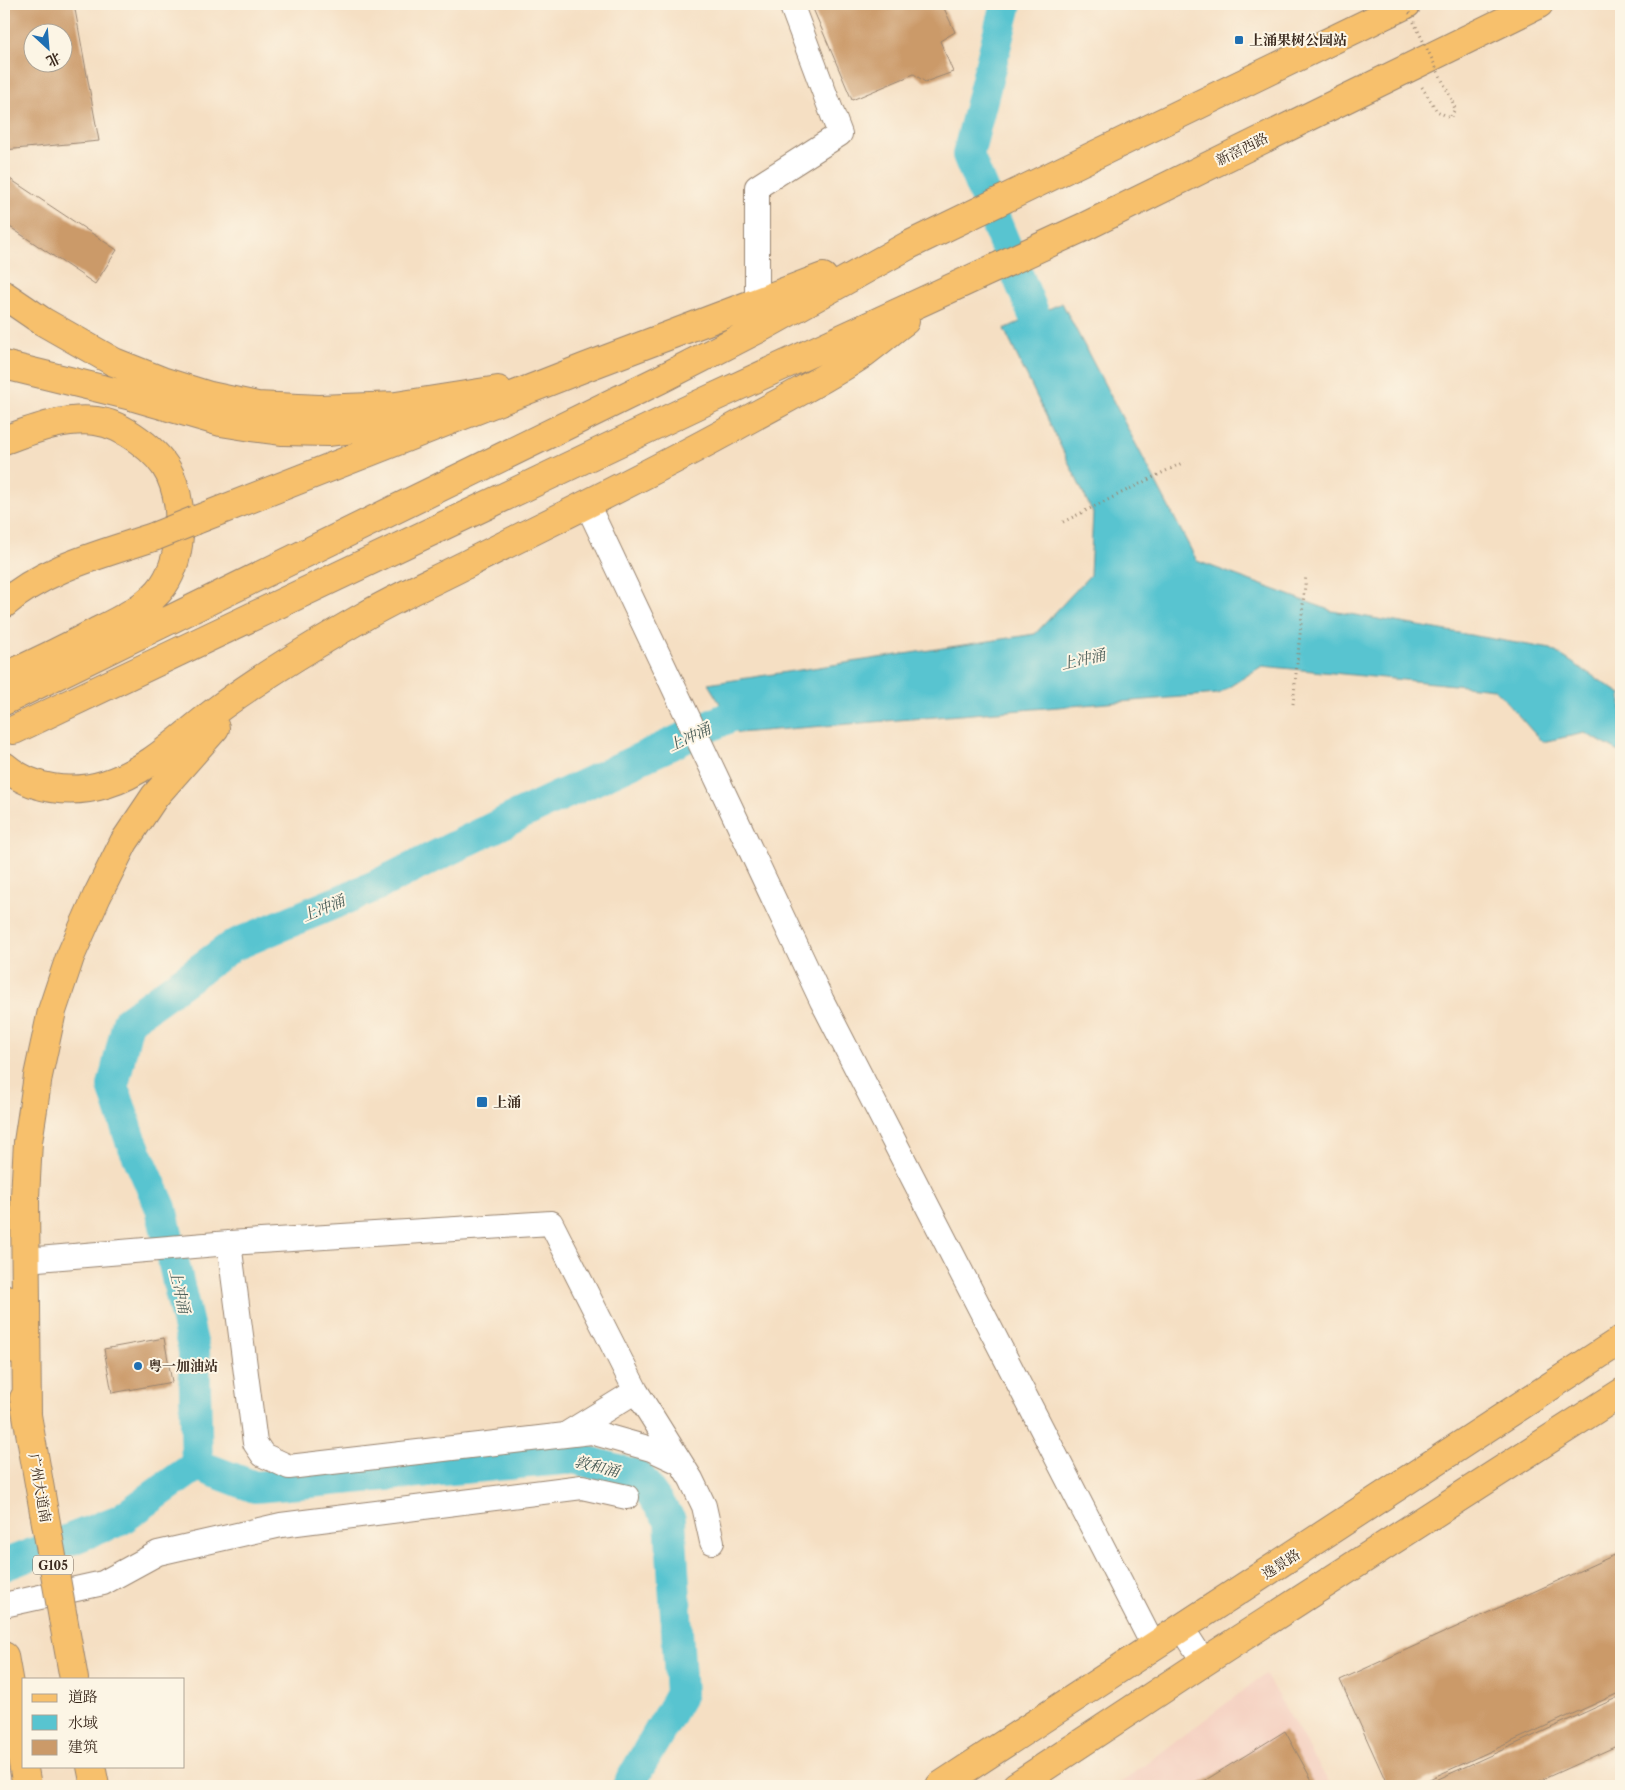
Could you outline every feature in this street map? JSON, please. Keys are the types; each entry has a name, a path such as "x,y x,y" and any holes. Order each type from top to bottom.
{"main road":[{"path":"4,702 661,379 764,326 909,246 1406,4"},
{"name":"新滘西路","path":"944,291 1084,226 1538,4"},
{"path":"4,604 18,591 56,571 156,536 586,367 909,246"},
{"path":"4,766 14,775 30,783 50,788 86,789 127,776 145,765 264,676 312,647 366,615 700,446 860,356 944,291"},
{"path":"14,730 697,405 944,291"},
{"path":"4,295 42,321 114,362 162,381 210,396 257,406 319,409 396,406 498,390 586,367"},
{"path":"4,365 131,396 221,422 283,431 327,432 400,424 503,397 586,367"},
{"path":"4,440 54,423 96,421 116,427 154,452 169,473 177,494 179,516 178,546 172,572 159,590 143,606 115,622 4,677"},
{"path":"27,1415 25,1197 28,1142 38,1076 55,1002 70,957 124,842 155,796 227,716 262,682 312,647"},
{"name":"广州大道南","path":"4,1298 74,1678"},
{"name":"逸景路","path":"940,1786 1621,1340"},
{"path":"1016,1786 1204,1662 1621,1393"},
{"path":"4,1656 22,1754"},
{"path":"25,1768 28,1786"},
{"path":"91,1768 94,1786"}],"street":[{"path":"757,302 757,187 840,134 791,4"},
{"path":"587,504 822,1001 1154,1647"},
{"path":"26,1260 229,1243 551,1224 636,1391 691,1479 704,1506 712,1542"},
{"path":"229,1243 255,1443 263,1455 289,1467 591,1432 651,1449 681,1463"},
{"path":"567,1434 636,1391"},
{"path":"4,1605 103,1583 158,1553 280,1525 582,1484 627,1497"},
{"path":"1182,1628 1204,1662"}],"path":[{"path":"1406,4 1452,100 1455,109 1450,118 1437,112 1422,87"},
{"path":"1063,522 1184,462"},
{"path":"1292,704 1306,576"}],"shaded area":[{"path":"1265,1674 1331,1786 1117,1786"}],"water":[{"path":"1062,303 1197,561 1332,611 1551,649 1621,694 1621,753 1585,733 1542,742 1495,689 1262,666 1218,694 738,733 708,684 1035,634 1090,575 1093,513 1004,329"}],"building":[{"path":"4,4 74,4 99,141 4,150"},
{"path":"811,4 942,4 955,32 940,41 953,72 925,82 914,74 852,100"},
{"path":"4,175 117,250 95,284 4,223"},
{"path":"164,1338 172,1382 112,1393 104,1349"},
{"path":"1621,1552 1621,1692 1414,1786 1388,1786 1340,1680"},
{"path":"1621,1696 1621,1744 1528,1786 1436,1786 1434,1781"},
{"path":"1285,1731 1315,1786 1196,1786"}],"waterway":[{"path":"1006,4 968,155 1051,356"},
{"name":"上冲涌","path":"4,1565 120,1520 197,1465 194,1351 161,1208 130,1138 113,1086 128,1021 232,946 373,887 517,816 757,704 769,703"},
{"name":"敦和涌","path":"197,1465 255,1487 574,1458 639,1476 670,1520 681,1694 628,1786"}],"place":[{"name":"上涌果树公园站","path":"1239,40"},
{"name":"上涌","path":"482,1102"},
{"name":"粤一加油站","path":"138,1366"}]}
